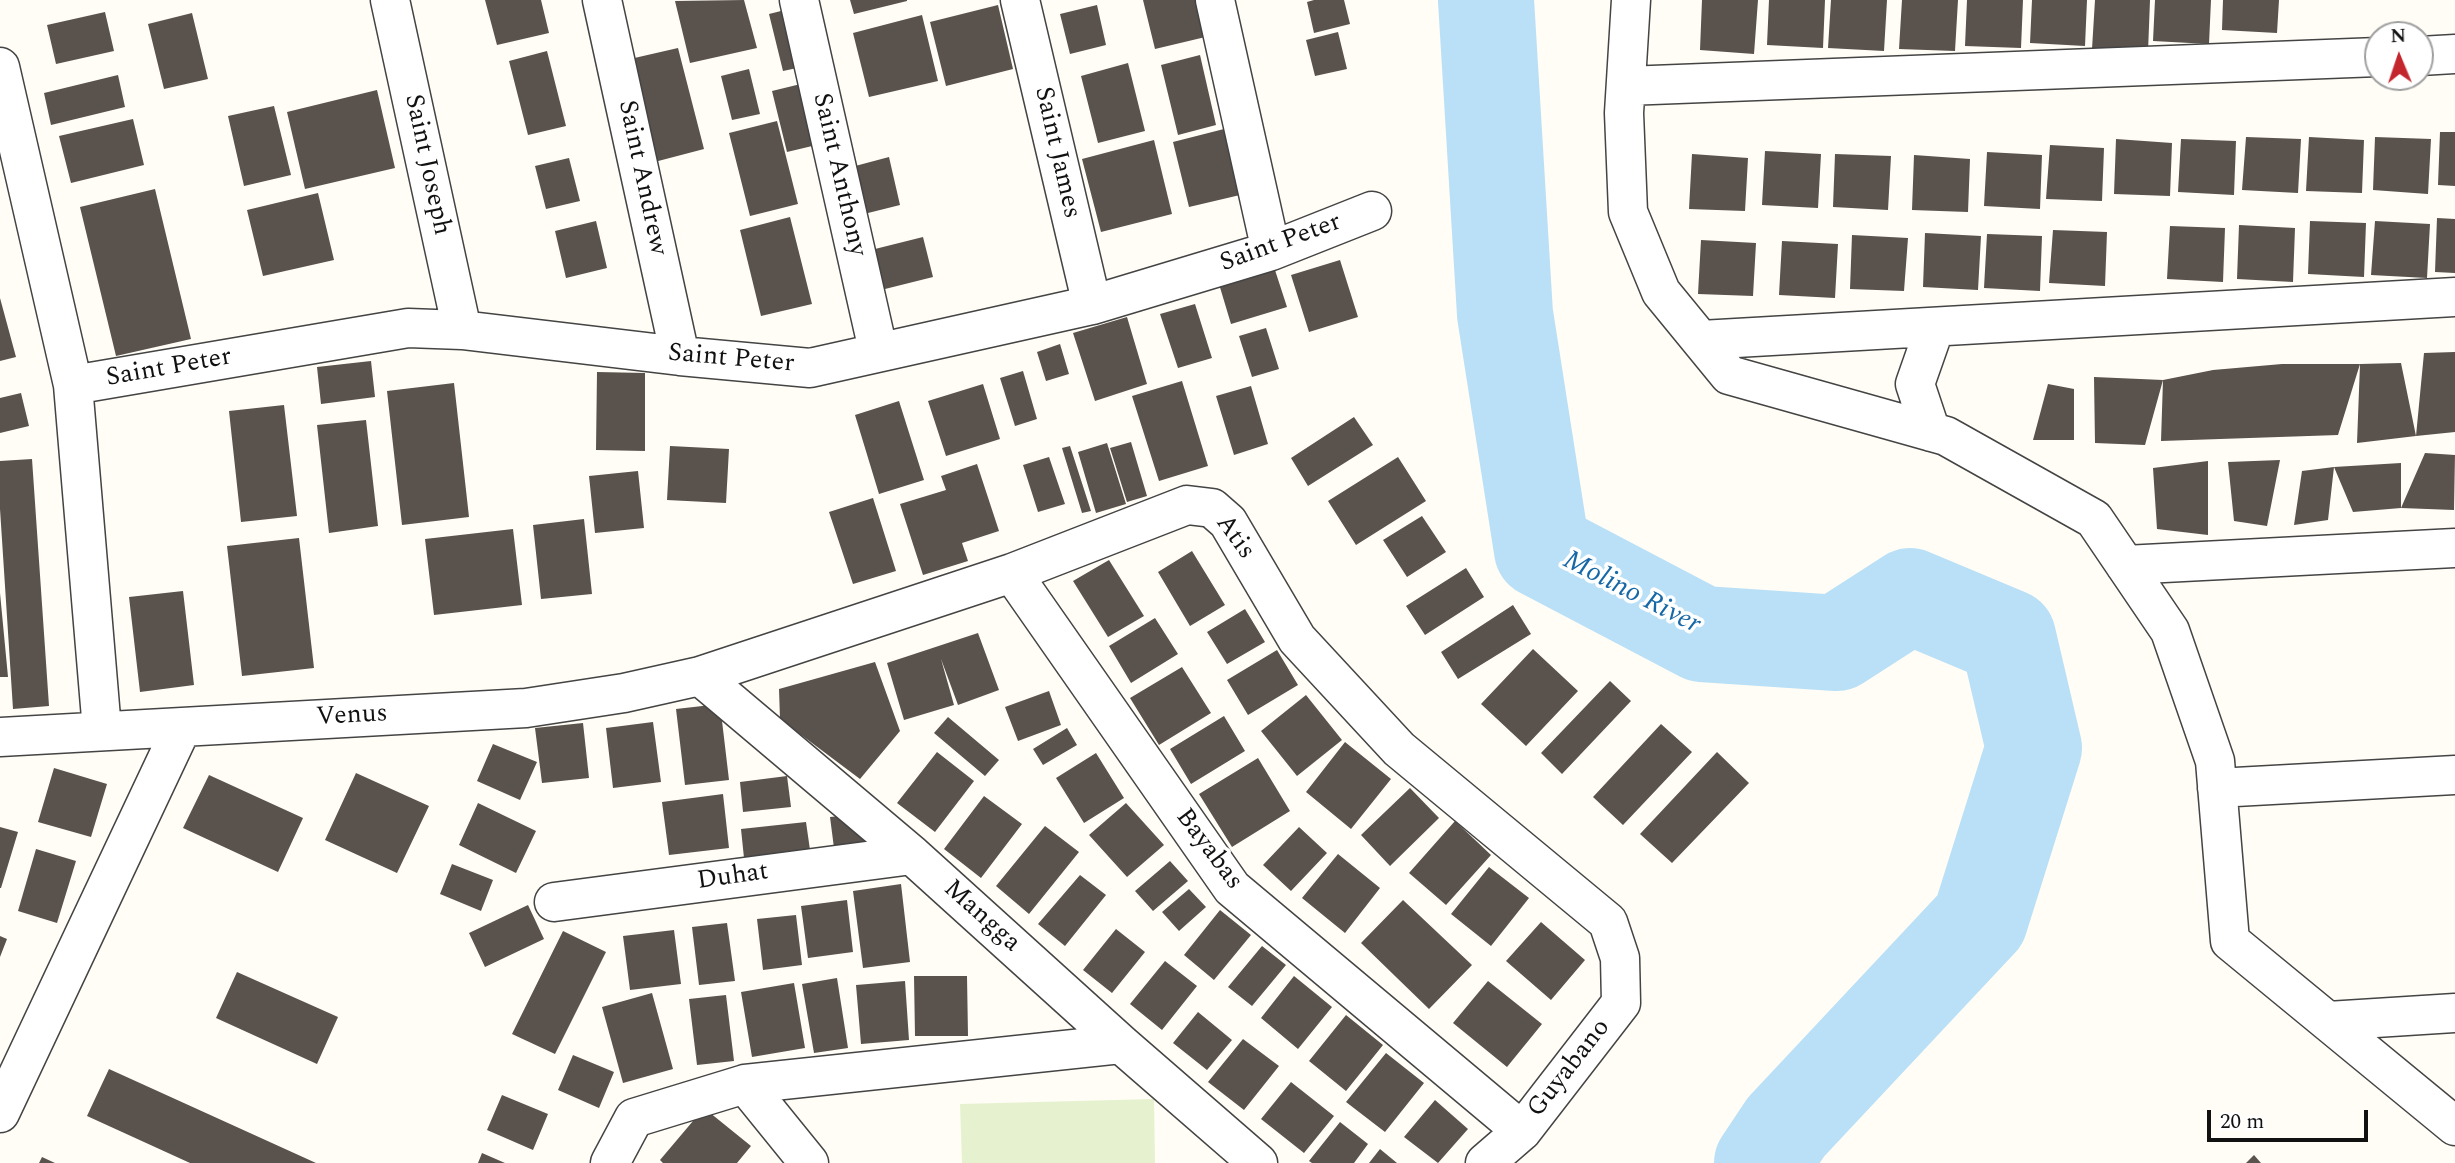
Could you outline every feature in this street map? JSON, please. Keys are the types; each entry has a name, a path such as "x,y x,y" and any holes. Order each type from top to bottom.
{"street":[{"name":"Saint Joseph","path":"390,0 462,330"},
{"name":"Saint Andrew","path":"602,0 680,356"},
{"name":"Saint Anthony","path":"799,0 878,350"},
{"name":"Saint James","path":"1020,0 1091,305"},
{"path":"1215,0 1271,251"},
{"path":"1631,0 1626,86 1628,212 1661,292 1729,375 1946,436 2094,519 2170,631 2215,761 2230,940 2455,1126"},
{"path":"2434,55 2455,54"},
{"path":"1626,86 2364,58"},
{"path":"0,67 73,385 102,730"},
{"name":"Saint Peter","path":"73,385 408,328 462,330 680,356 810,368 878,350 1091,305 1271,251 1371,211"},
{"path":"1701,340 2455,297"},
{"path":"1931,432 1915,384 1935,327"},
{"name":"Atis","path":"700,676 1012,573 1187,505 1212,508 1228,522 1297,639 1399,749 1608,922 1620,958"},
{"path":"2125,565 2455,548"},
{"name":"Bayabas","path":"1012,573 1232,888 1522,1131"},
{"name":"Venus","path":"0,737 526,708 625,692 700,676"},
{"name":"Mangga","path":"700,676 912,855 1121,1044 1258,1163"},
{"path":"0,1113 182,727"},
{"path":"2217,788 2455,775"},
{"name":"Duhat","path":"554,902 912,855"},
{"name":"Guyabano","path":"1485,1163 1522,1131 1621,1003 1620,958"},
{"path":"2328,1021 2455,1013"},
{"path":"610,1163 634,1118 745,1084 1121,1044"},
{"path":"745,1084 809,1163"}],"green space":[{"path":"1154,1099 1155,1163 962,1163 960,1104"}],"building":[{"path":"485,0 541,0 549,33 497,45"},
{"path":"744,0 757,48 690,63 675,1"},
{"path":"850,0 907,0 907,1 854,14"},
{"path":"1143,0 1210,0 1218,34 1155,49"},
{"path":"1344,0 1350,24 1314,33 1307,2"},
{"path":"1702,0 1758,0 1754,54 1700,50"},
{"path":"1769,0 1825,0 1823,48 1767,45"},
{"path":"1831,0 1887,0 1884,51 1828,48"},
{"path":"1902,0 1958,0 1955,51 1899,49"},
{"path":"1967,0 2023,0 2021,48 1965,46"},
{"path":"2032,0 2087,0 2085,46 2030,43"},
{"path":"2095,0 2150,0 2148,52 2092,49"},
{"path":"2155,0 2211,0 2209,44 2153,41"},
{"path":"2223,0 2279,0 2277,33 2222,30"},
{"path":"998,5 1013,69 946,86 930,22"},
{"path":"1097,5 1106,45 1070,54 1060,14"},
{"path":"797,7 811,65 783,71 769,14"},
{"path":"105,12 114,51 56,64 47,25"},
{"path":"192,13 208,79 164,89 148,24"},
{"path":"922,15 938,81 869,97 853,33"},
{"path":"1338,32 1347,69 1315,76 1306,40"},
{"path":"678,48 704,149 643,165 617,62"},
{"path":"547,51 566,126 528,135 509,61"},
{"path":"1200,55 1216,125 1178,135 1161,65"},
{"path":"1128,63 1145,131 1098,143 1081,76"},
{"path":"749,69 760,114 732,120 721,76"},
{"path":"118,75 125,107 51,125 44,93"},
{"path":"813,81 829,142 787,152 772,91"},
{"path":"377,90 395,168 305,189 287,112"},
{"path":"274,106 291,175 244,186 228,116"},
{"path":"133,119 144,165 71,183 59,136"},
{"path":"777,121 798,204 750,216 729,133"},
{"path":"1224,129 1240,195 1189,207 1173,142"},
{"path":"2440,132 2455,132 2455,186 2438,185"},
{"path":"2246,137 2301,139 2298,193 2242,190"},
{"path":"2309,137 2364,140 2362,193 2306,191"},
{"path":"2375,137 2431,139 2428,194 2373,190"},
{"path":"2116,139 2172,143 2170,196 2114,194"},
{"path":"2181,139 2236,141 2234,195 2178,192"},
{"path":"1154,140 1172,214 1101,232 1082,159"},
{"path":"2050,145 2104,148 2102,201 2046,199"},
{"path":"1765,151 1821,154 1818,208 1762,205"},
{"path":"1987,152 2042,155 2040,209 1984,206"},
{"path":"1692,154 1748,158 1745,211 1689,209"},
{"path":"1835,154 1891,156 1888,210 1833,207"},
{"path":"1914,155 1970,159 1968,212 1912,210"},
{"path":"889,157 900,205 856,216 844,169"},
{"path":"569,158 580,201 546,209 535,166"},
{"path":"155,189 191,339 116,356 80,207"},
{"path":"318,193 334,260 263,276 247,210"},
{"path":"790,217 812,304 761,316 740,230"},
{"path":"2437,218 2455,219 2455,273 2435,272"},
{"path":"596,221 607,268 566,278 555,231"},
{"path":"2310,221 2366,223 2364,277 2308,274"},
{"path":"2375,221 2430,224 2427,278 2371,275"},
{"path":"2239,225 2295,228 2293,282 2237,279"},
{"path":"2170,226 2225,228 2223,282 2167,279"},
{"path":"2053,230 2107,232 2105,286 2049,283"},
{"path":"1925,233 1981,236 1978,290 1923,287"},
{"path":"1987,234 2042,236 2040,291 1984,288"},
{"path":"1852,235 1908,238 1904,291 1850,289"},
{"path":"923,237 933,277 881,290 871,250"},
{"path":"1701,240 1756,243 1753,296 1698,294"},
{"path":"1782,241 1838,244 1835,298 1779,295"},
{"path":"1340,260 1358,317 1309,332 1291,275"},
{"path":"1274,267 1287,307 1231,324 1219,284"},
{"path":"0,298 16,357 0,361"},
{"path":"1195,304 1212,358 1178,368 1160,314"},
{"path":"1127,317 1147,384 1095,401 1073,333"},
{"path":"1266,328 1279,369 1252,377 1239,336"},
{"path":"1060,344 1069,374 1046,381 1037,352"},
{"path":"2455,352 2455,432 2416,436 2424,353"},
{"path":"371,361 375,397 321,404 317,367"},
{"path":"2401,363 2416,436 2357,443 2360,364"},
{"path":"2282,364 2360,364 2338,435 2161,441 2163,380 2213,370"},
{"path":"1023,371 1037,419 1015,426 1000,378"},
{"path":"597,372 645,373 645,451 596,450"},
{"path":"2094,377 2163,380 2145,445 2095,443"},
{"path":"1182,381 1208,466 1159,481 1132,396"},
{"path":"454,383 469,517 402,525 387,391"},
{"path":"983,384 1000,439 946,456 928,401"},
{"path":"2048,384 2074,389 2074,440 2033,440"},
{"path":"1251,386 1268,444 1234,455 1216,396"},
{"path":"21,393 29,426 0,433 0,398"},
{"path":"899,401 924,480 879,494 855,415"},
{"path":"284,405 297,516 241,522 229,411"},
{"path":"1354,417 1373,445 1308,486 1291,458"},
{"path":"366,420 378,526 329,533 317,425"},
{"path":"1131,442 1147,496 1127,502 1110,448"},
{"path":"1107,443 1126,504 1096,513 1078,452"},
{"path":"670,446 729,449 726,503 667,500"},
{"path":"1070,446 1091,511 1082,513 1062,448"},
{"path":"2425,453 2455,455 2454,510 2401,508"},
{"path":"1049,457 1065,504 1038,512 1023,465"},
{"path":"1398,457 1426,501 1356,545 1328,501"},
{"path":"32,459 49,706 13,709 0,509 0,461"},
{"path":"2280,460 2267,526 2234,521 2228,462"},
{"path":"2208,461 2208,535 2157,529 2153,468"},
{"path":"2401,463 2401,508 2353,512 2334,467"},
{"path":"977,464 999,531 962,543 968,561 923,575 900,504 946,490 941,476"},
{"path":"2334,467 2328,520 2294,525 2302,471"},
{"path":"638,471 644,528 595,533 589,476"},
{"path":"873,498 896,571 853,584 829,512"},
{"path":"1422,516 1446,552 1407,577 1383,540"},
{"path":"584,519 592,594 541,599 533,525"},
{"path":"513,529 522,605 434,615 425,539"},
{"path":"299,538 314,668 242,676 227,546"},
{"path":"1192,551 1225,605 1190,626 1158,572"},
{"path":"1109,560 1144,616 1108,637 1073,581"},
{"path":"1466,568 1484,597 1425,635 1406,606"},
{"path":"183,591 194,685 140,692 129,597"},
{"path":"0,593 8,677 0,677"},
{"path":"1513,605 1531,634 1458,679 1441,652"},
{"path":"1245,609 1265,642 1227,664 1207,632"},
{"path":"1155,618 1178,654 1131,683 1109,646"},
{"path":"978,633 999,690 958,705 941,659 954,705 904,720 887,663"},
{"path":"1533,649 1578,691 1526,746 1481,704"},
{"path":"1277,650 1298,685 1248,715 1227,680"},
{"path":"875,662 900,731 860,779 780,719 779,689"},
{"path":"1182,667 1211,713 1159,745 1130,698"},
{"path":"1610,681 1631,701 1562,774 1541,753"},
{"path":"1049,691 1061,725 1018,741 1005,707"},
{"path":"1306,695 1342,740 1297,776 1261,731"},
{"path":"720,704 729,780 685,785 676,709"},
{"path":"1224,716 1245,751 1191,784 1170,749"},
{"path":"948,717 999,760 985,776 934,733"},
{"path":"653,722 661,782 613,788 606,728"},
{"path":"583,723 589,778 542,783 535,728"},
{"path":"1661,724 1692,752 1623,825 1593,797"},
{"path":"1067,728 1077,745 1043,765 1033,749"},
{"path":"1345,742 1391,779 1351,829 1306,792"},
{"path":"493,744 537,762 520,800 477,781"},
{"path":"937,752 974,781 935,832 897,803"},
{"path":"1717,752 1749,783 1672,863 1640,834"},
{"path":"1096,753 1124,798 1084,823 1056,778"},
{"path":"1258,758 1290,811 1232,847 1199,794"},
{"path":"54,768 107,784 91,837 38,822"},
{"path":"356,773 429,806 397,873 325,840"},
{"path":"209,775 303,818 278,872 183,828"},
{"path":"787,776 791,807 743,812 740,782"},
{"path":"1410,788 1439,818 1390,866 1361,835"},
{"path":"723,794 729,848 669,855 662,802"},
{"path":"984,796 1022,824 981,878 944,849"},
{"path":"478,803 536,831 516,873 459,845"},
{"path":"1126,803 1164,845 1127,877 1089,835"},
{"path":"862,814 867,844 834,848 830,817"},
{"path":"1455,821 1491,855 1446,905 1409,873"},
{"path":"806,822 810,850 744,858 741,829"},
{"path":"1045,826 1079,852 1029,914 996,886"},
{"path":"0,827 18,832 1,888 0,888"},
{"path":"1299,827 1327,853 1291,891 1263,865"},
{"path":"36,849 76,861 57,923 18,911"},
{"path":"1338,854 1380,888 1345,933 1302,898"},
{"path":"1170,861 1188,881 1153,911 1135,891"},
{"path":"452,864 493,880 481,911 440,894"},
{"path":"1489,867 1529,898 1491,946 1451,914"},
{"path":"1080,875 1106,895 1065,946 1038,924"},
{"path":"901,884 910,962 863,968 853,891"},
{"path":"1189,889 1206,907 1179,931 1162,912"},
{"path":"847,900 853,952 808,958 801,906"},
{"path":"1403,900 1472,965 1429,1009 1361,943"},
{"path":"528,905 544,939 485,967 469,933"},
{"path":"1220,910 1251,935 1214,980 1184,955"},
{"path":"796,915 802,965 763,970 757,919"},
{"path":"1541,922 1585,960 1551,1000 1506,961"},
{"path":"727,923 735,981 699,985 692,927"},
{"path":"1116,929 1145,952 1112,993 1083,970"},
{"path":"674,930 681,984 630,990 623,936"},
{"path":"563,931 606,952 555,1054 512,1034"},
{"path":"0,936 7,939 0,957"},
{"path":"1262,946 1286,965 1252,1006 1228,987"},
{"path":"1165,961 1197,986 1162,1030 1130,1004"},
{"path":"237,972 338,1017 317,1064 216,1018"},
{"path":"914,976 967,976 968,1036 915,1036"},
{"path":"1294,976 1332,1007 1298,1049 1261,1018"},
{"path":"837,978 848,1048 814,1053 802,984"},
{"path":"905,981 909,1040 861,1044 856,985"},
{"path":"1488,981 1542,1024 1507,1067 1453,1023"},
{"path":"794,983 805,1048 752,1057 741,992"},
{"path":"652,993 673,1069 623,1083 602,1007"},
{"path":"726,995 734,1061 697,1065 689,999"},
{"path":"1198,1012 1232,1040 1207,1070 1173,1043"},
{"path":"1346,1015 1383,1045 1346,1091 1309,1061"},
{"path":"1243,1039 1279,1066 1244,1110 1208,1082"},
{"path":"1386,1053 1424,1083 1385,1132 1346,1102"},
{"path":"573,1055 614,1072 599,1108 558,1090"},
{"path":"109,1069 316,1163 190,1163 87,1116"},
{"path":"1291,1082 1334,1116 1304,1153 1261,1119"},
{"path":"502,1095 548,1114 533,1150 487,1130"},
{"path":"1435,1100 1468,1129 1438,1163 1404,1137"},
{"path":"704,1108 751,1146 737,1163 663,1163 660,1160"},
{"path":"1340,1122 1368,1144 1354,1163 1309,1161"},
{"path":"1380,1149 1397,1163 1369,1163"},
{"path":"482,1153 505,1163 478,1163"},
{"path":"2254,1155 2261,1163 2246,1163"},
{"path":"42,1157 55,1163 39,1163"}],"waterway":[{"name":"Molino River","path":"1486,0 1505,314 1542,550 1702,634 1837,643 1910,596 2008,637 2034,748 1980,920 1786,1127 1762,1163"}]}
